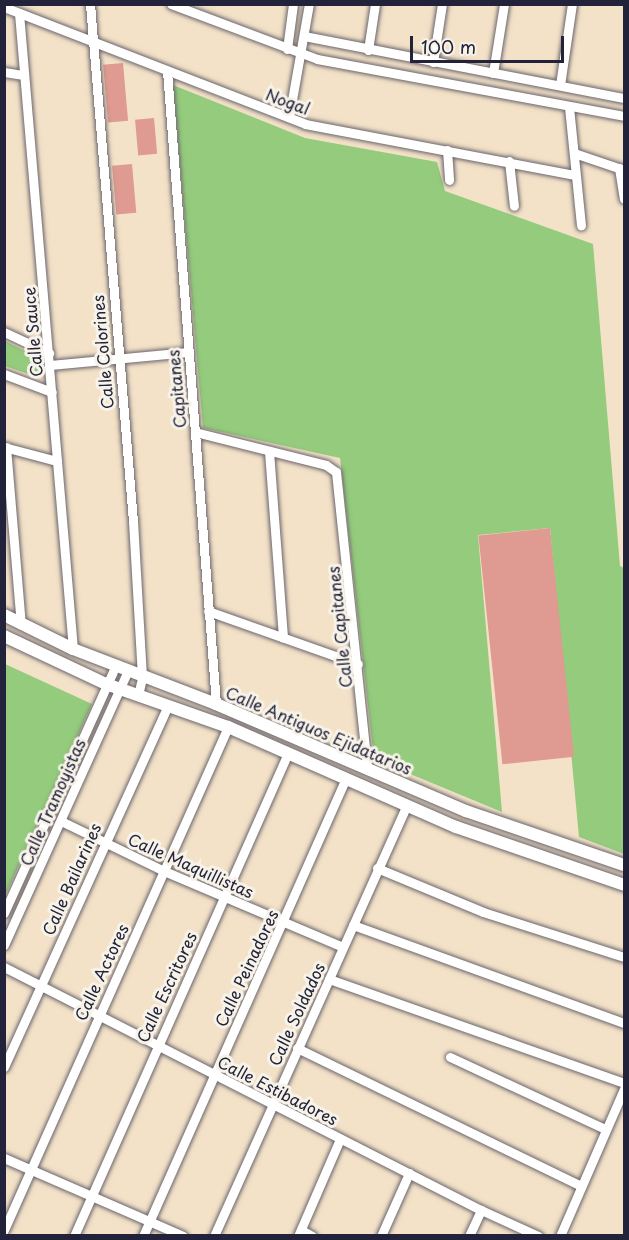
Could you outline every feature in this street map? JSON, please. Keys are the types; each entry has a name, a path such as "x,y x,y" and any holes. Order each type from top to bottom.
{"street":[{"name":"Calle Colorines","path":"90,4 117,358 133,521 142,678 138,696"},
{"path":"171,4 301,55 624,116"},
{"path":"287,49 293,4"},
{"path":"288,117 309,4"},
{"path":"368,50 375,4"},
{"path":"433,62 442,4"},
{"path":"493,73 504,4"},
{"path":"560,85 572,4"},
{"name":"Nogal","path":"4,7 91,39 167,71 322,128 575,175"},
{"name":"Calle Sauce","path":"19,13 73,649"},
{"path":"304,36 624,97"},
{"name":"Capitanes","path":"167,71 216,704"},
{"path":"4,72 24,75"},
{"path":"569,106 581,225"},
{"path":"447,150 449,180"},
{"path":"574,153 622,169 624,200"},
{"path":"509,161 514,206"},
{"path":"4,332 49,353"},
{"path":"50,365 188,352"},
{"path":"4,374 52,392"},
{"path":"195,432 269,451 283,637"},
{"path":"21,624 5,447 57,461"},
{"name":"Calle Capitanes","path":"269,451 333,467 339,482 367,769"},
{"path":"208,611 358,664"},
{"name":"Calle Antiguos Ejidatarios","path":"4,615 115,667 216,704 466,811 624,865"},
{"name":"Calle Antiguos Ejidatarios","path":"4,636 106,684 228,727 406,806 624,885"},
{"name":"Calle Tramoyistas","path":"4,913 115,667"},
{"name":"Calle Tramoyistas","path":"4,945 127,672"},
{"name":"Calle Bailarines","path":"4,1067 104,842 168,706"},
{"name":"Calle Actores","path":"4,1230 98,1014 228,727"},
{"name":"Calle Escritores","path":"74,1236 156,1043 288,753"},
{"name":"Calle Peinadores","path":"143,1236 213,1073 285,923 346,778"},
{"name":"Calle Soldados","path":"214,1236 271,1101 344,947 406,806"},
{"name":"Calle Maquillistas","path":"61,821 164,871 344,947"},
{"path":"377,868 483,912 624,957"},
{"path":"353,925 624,1023"},
{"name":"Calle Estibadores","path":"4,967 271,1101 340,1139 538,1236"},
{"path":"329,979 624,1083"},
{"path":"297,1048 519,1152 581,1186"},
{"path":"450,1057 605,1129"},
{"path":"560,1236 624,1089"},
{"path":"312,1236 299,1233 340,1139"},
{"path":"4,1158 183,1236"},
{"path":"381,1236 409,1173"},
{"path":"470,1236 481,1210"}],"green space":[{"path":"173,85 305,138 437,162 445,191 593,244 620,566 624,568 624,854 579,837 550,528 478,535 502,812 374,759 340,458 203,428"},
{"path":"5,341 29,353 40,364 40,378 5,366"},
{"path":"5,664 92,704 5,896"}],"building":[{"path":"123,63 128,121 108,123 103,65"},
{"path":"154,118 157,154 138,156 135,120"},
{"path":"132,164 136,213 116,215 112,166"},
{"path":"550,528 574,757 502,764 478,536"}]}
